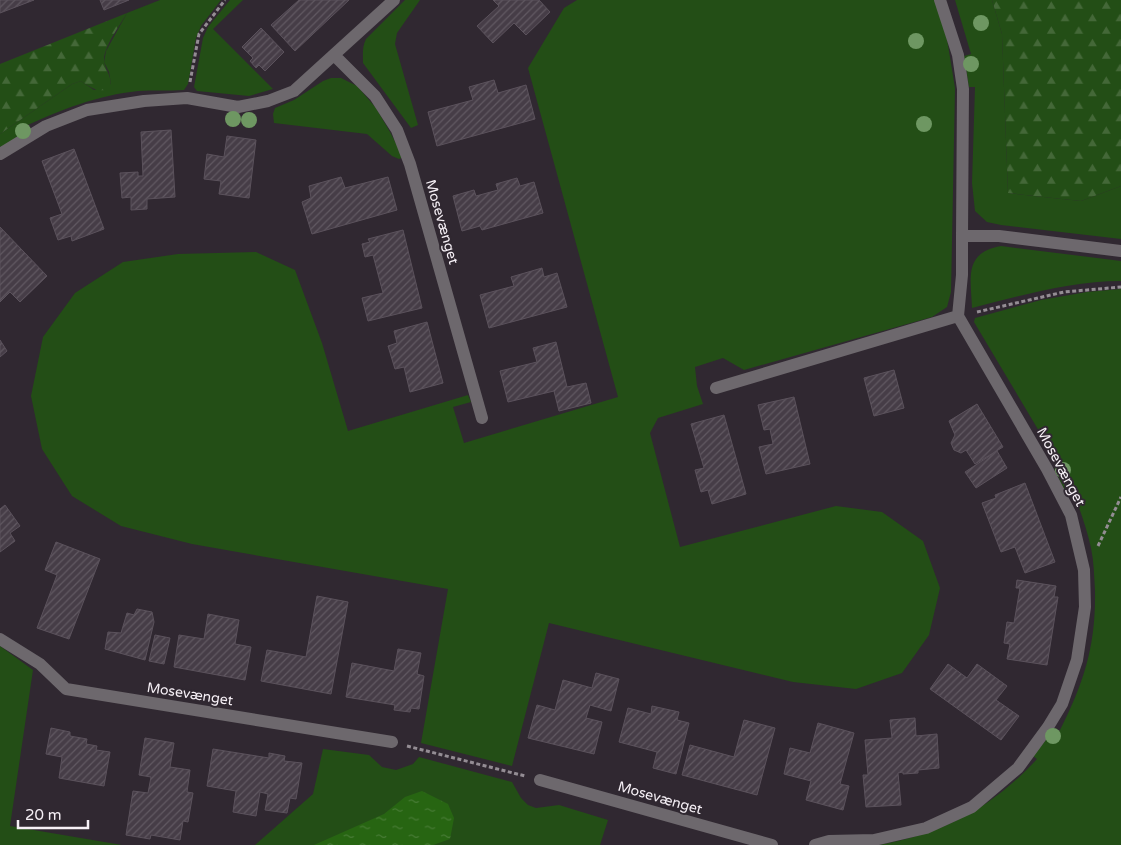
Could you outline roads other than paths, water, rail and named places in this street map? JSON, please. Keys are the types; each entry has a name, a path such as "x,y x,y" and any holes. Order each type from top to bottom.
{"street":[{"path":"0,154 46,126 87,110 144,101 187,98 238,107 268,101 294,90 394,0"},
{"path":"716,388 958,316 962,275 962,89 958,55 940,0"},
{"name":"Mosevænget","path":"334,55 375,96 397,130 410,164 482,418"},
{"path":"962,236 999,236 1121,251"},
{"name":"Mosevænget","path":"815,845 829,841 874,840 926,828 972,807 1018,768 1048,727 1062,704 1076,660 1085,607 1084,570 1070,515 1064,499 958,316"},
{"name":"Mosevænget","path":"0,639 40,664 66,689 392,742"},
{"name":"Mosevænget","path":"540,780 772,845"}],"water":[{"path":"422,791 448,804 454,818 450,839 433,845 314,845 384,814 405,797"}]}
